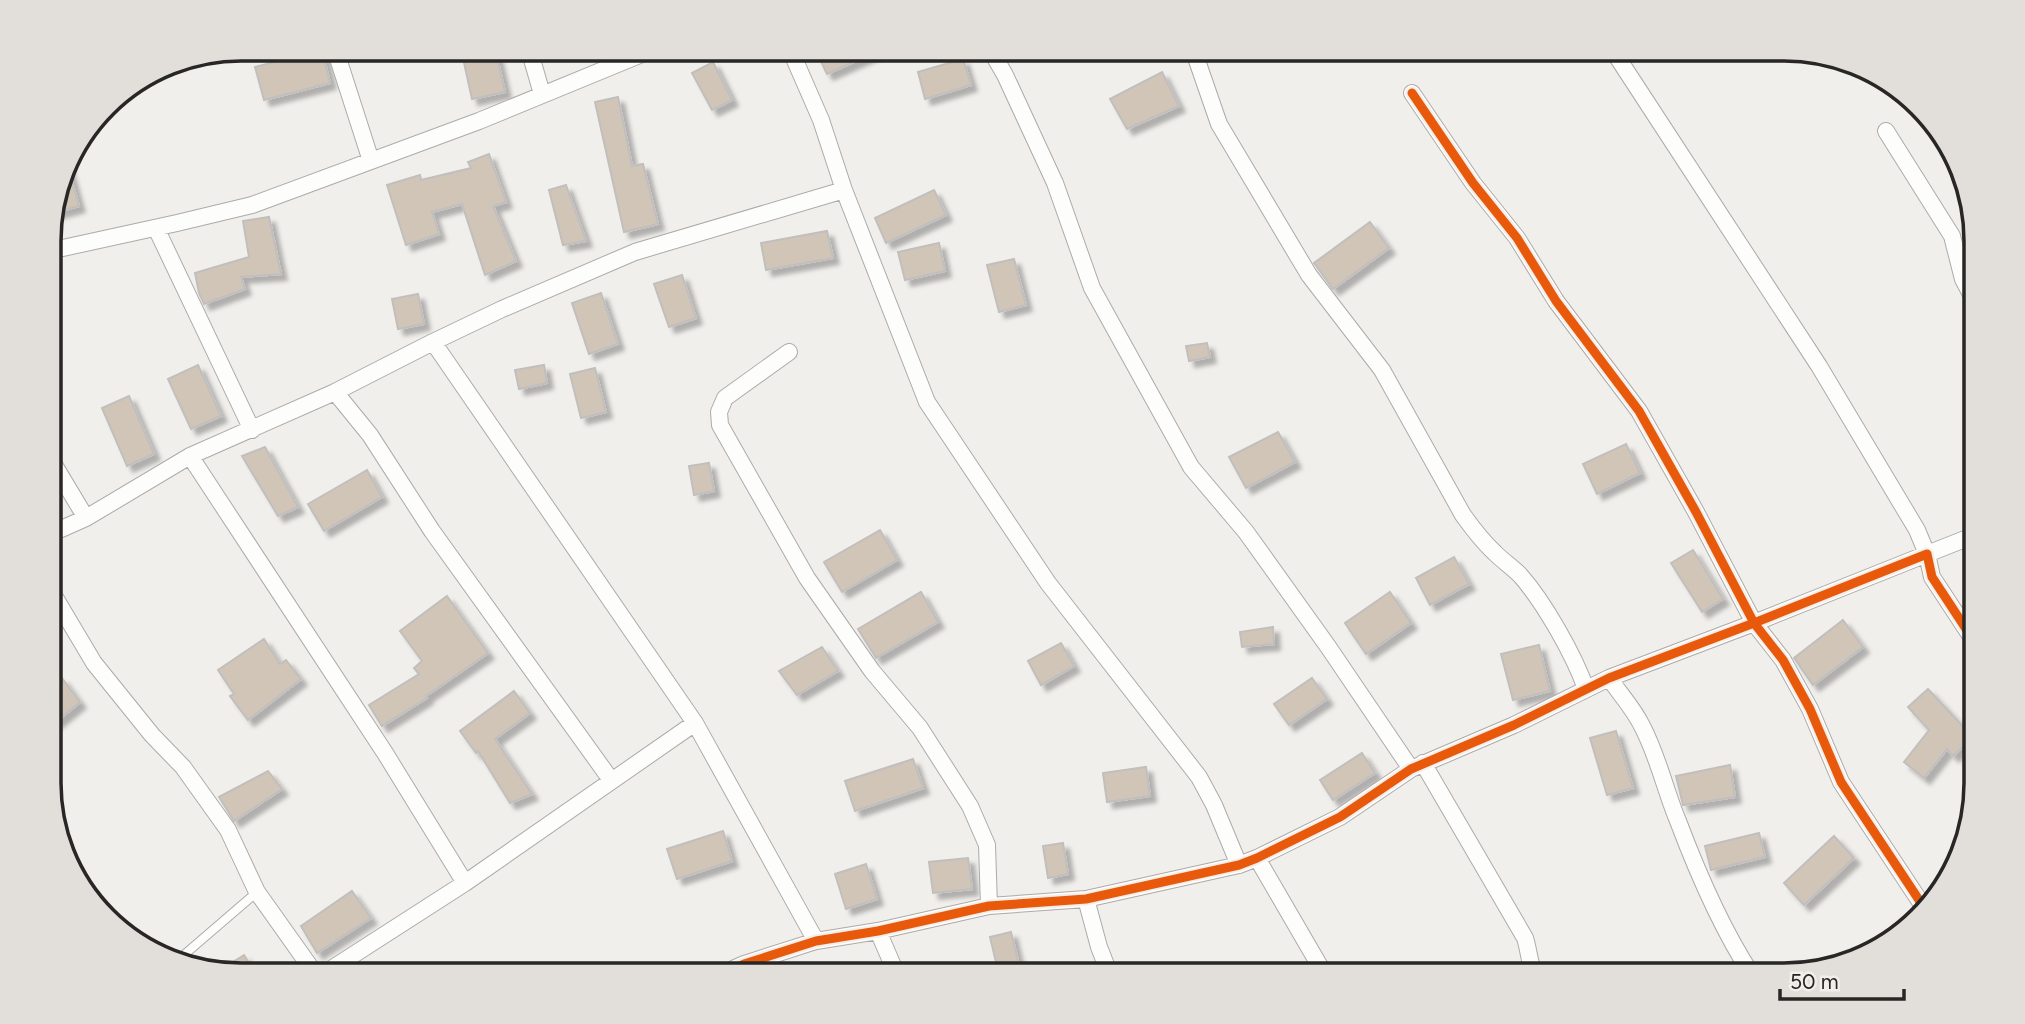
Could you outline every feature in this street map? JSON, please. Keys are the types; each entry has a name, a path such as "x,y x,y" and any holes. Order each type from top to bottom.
{"street":[{"path":"339,61 372,161"},
{"path":"532,61 542,94"},
{"path":"62,248 252,205 479,121 624,61"},
{"path":"795,61 821,120 844,190 927,402 1048,583 1199,777 1239,865"},
{"path":"997,61 1055,183 1092,288 1191,467 1246,532 1417,766 1525,938 1530,962"},
{"path":"1197,61 1219,124 1309,275 1382,370 1463,516 1476,534 1519,575 1541,603 1580,673 1586,689"},
{"path":"1620,61 1819,366 1917,530 1927,554 1932,577 1964,626"},
{"path":"1412,93 1473,183 1517,238 1556,302 1639,411 1754,623 1783,660 1810,709 1841,782 1919,901"},
{"path":"1886,131 1952,236 1964,281"},
{"path":"61,529 86,518 190,456 335,392 502,309 635,252 844,190"},
{"path":"156,228 252,430"},
{"path":"433,342 695,723 817,942"},
{"path":"789,352 725,398 719,412 720,425 807,578 872,671 920,728 970,806 986,845 989,906"},
{"path":"335,392 370,435 432,531 611,780"},
{"path":"190,456 385,753 465,883"},
{"path":"62,477 86,518"},
{"path":"748,963 817,942 989,906 1086,899 1239,865 1340,817 1417,766 1514,725 1609,678 1964,539"},
{"path":"61,608 94,663 152,735 183,767 228,830 257,892 307,963"},
{"path":"1609,678 1642,725 1678,821 1732,944 1744,962"},
{"path":"341,963 465,883 695,723"},
{"path":"1257,858 1318,962"},
{"path":"1086,899 1105,962"},
{"path":"878,931 892,963"}],"lane":[{"path":"185,954 257,892"}],"building":[{"path":"279,61 325,61 330,83 264,100 255,67"},
{"path":"464,61 498,61 505,92 472,99"},
{"path":"821,61 856,61 827,74"},
{"path":"964,61 971,85 925,99 918,72"},
{"path":"713,62 732,100 712,110 692,73"},
{"path":"1162,72 1179,106 1127,129 1110,99"},
{"path":"618,97 632,166 643,164 658,224 624,232 595,102"},
{"path":"489,154 506,202 493,206 516,261 485,275 462,204 432,212 439,234 406,245 387,185 420,175 421,180 471,168 468,162"},
{"path":"72,181 79,206 64,210"},
{"path":"566,185 586,241 563,245 549,190"},
{"path":"934,190 946,215 886,243 875,218"},
{"path":"269,217 281,274 241,277 245,289 204,304 195,273 249,257 243,221"},
{"path":"1370,222 1389,248 1333,289 1314,263"},
{"path":"827,231 833,258 766,270 761,243"},
{"path":"939,243 945,271 905,280 898,252"},
{"path":"1014,259 1026,305 999,312 987,265"},
{"path":"682,275 696,318 669,327 654,284"},
{"path":"601,293 618,344 589,354 572,303"},
{"path":"418,294 424,324 398,329 392,299"},
{"path":"1207,343 1210,357 1189,361 1186,346"},
{"path":"198,365 221,416 191,429 168,379"},
{"path":"544,365 547,383 519,389 515,370"},
{"path":"595,368 606,412 581,418 570,374"},
{"path":"129,396 154,454 127,466 102,408"},
{"path":"1278,432 1295,462 1246,488 1229,457"},
{"path":"1626,444 1640,473 1597,494 1583,464"},
{"path":"265,447 298,507 278,516 242,456"},
{"path":"709,463 714,491 694,495 689,466"},
{"path":"367,470 382,497 324,531 308,504"},
{"path":"880,530 897,560 842,592 824,562"},
{"path":"1693,550 1723,599 1702,612 1671,563"},
{"path":"1454,557 1469,584 1430,605 1416,578"},
{"path":"921,592 938,622 876,658 858,629"},
{"path":"1390,592 1411,623 1366,654 1345,623"},
{"path":"447,596 488,653 426,696 427,698 382,726 369,705 419,674 414,668 422,661 400,631"},
{"path":"1843,620 1863,647 1813,685 1794,658"},
{"path":"1273,627 1274,644 1242,647 1240,632"},
{"path":"264,639 280,664 286,660 301,679 248,720 230,696 234,694 218,670"},
{"path":"1061,643 1074,666 1041,685 1028,661"},
{"path":"1539,645 1550,691 1513,700 1501,654"},
{"path":"822,647 838,671 797,695 779,671"},
{"path":"1312,678 1327,699 1289,725 1274,704"},
{"path":"61,679 80,702 61,718"},
{"path":"1928,689 1964,727 1964,746 1953,756 1947,749 1924,778 1904,762 1929,730 1908,707"},
{"path":"514,691 530,713 495,739 532,794 510,803 478,751 476,753 460,731"},
{"path":"1616,731 1633,788 1607,795 1590,738"},
{"path":"1362,753 1375,773 1333,800 1320,780"},
{"path":"913,759 923,788 855,811 845,781"},
{"path":"1730,765 1735,797 1683,805 1676,776"},
{"path":"1146,767 1150,796 1107,802 1103,773"},
{"path":"268,771 282,789 234,821 219,797"},
{"path":"723,831 732,861 677,879 667,849"},
{"path":"1759,833 1765,857 1711,870 1705,846"},
{"path":"1834,836 1854,858 1804,905 1784,883"},
{"path":"1063,843 1068,874 1048,878 1043,846"},
{"path":"968,858 972,889 933,893 929,862"},
{"path":"866,864 877,899 846,909 835,874"},
{"path":"352,891 371,918 317,953 301,926"},
{"path":"1011,932 1018,963 996,963 990,937"},
{"path":"244,955 249,963 242,963 232,962"}],"cycle path":[{"path":"1412,93 1473,183 1517,238 1556,301 1639,411 1754,623 1783,660 1810,709 1841,782 1919,901"},
{"path":"748,963 816,941 878,931 989,906 1086,899 1239,865 1340,817 1411,769 1514,725 1609,678 1927,554 1932,577 1964,626"}]}
